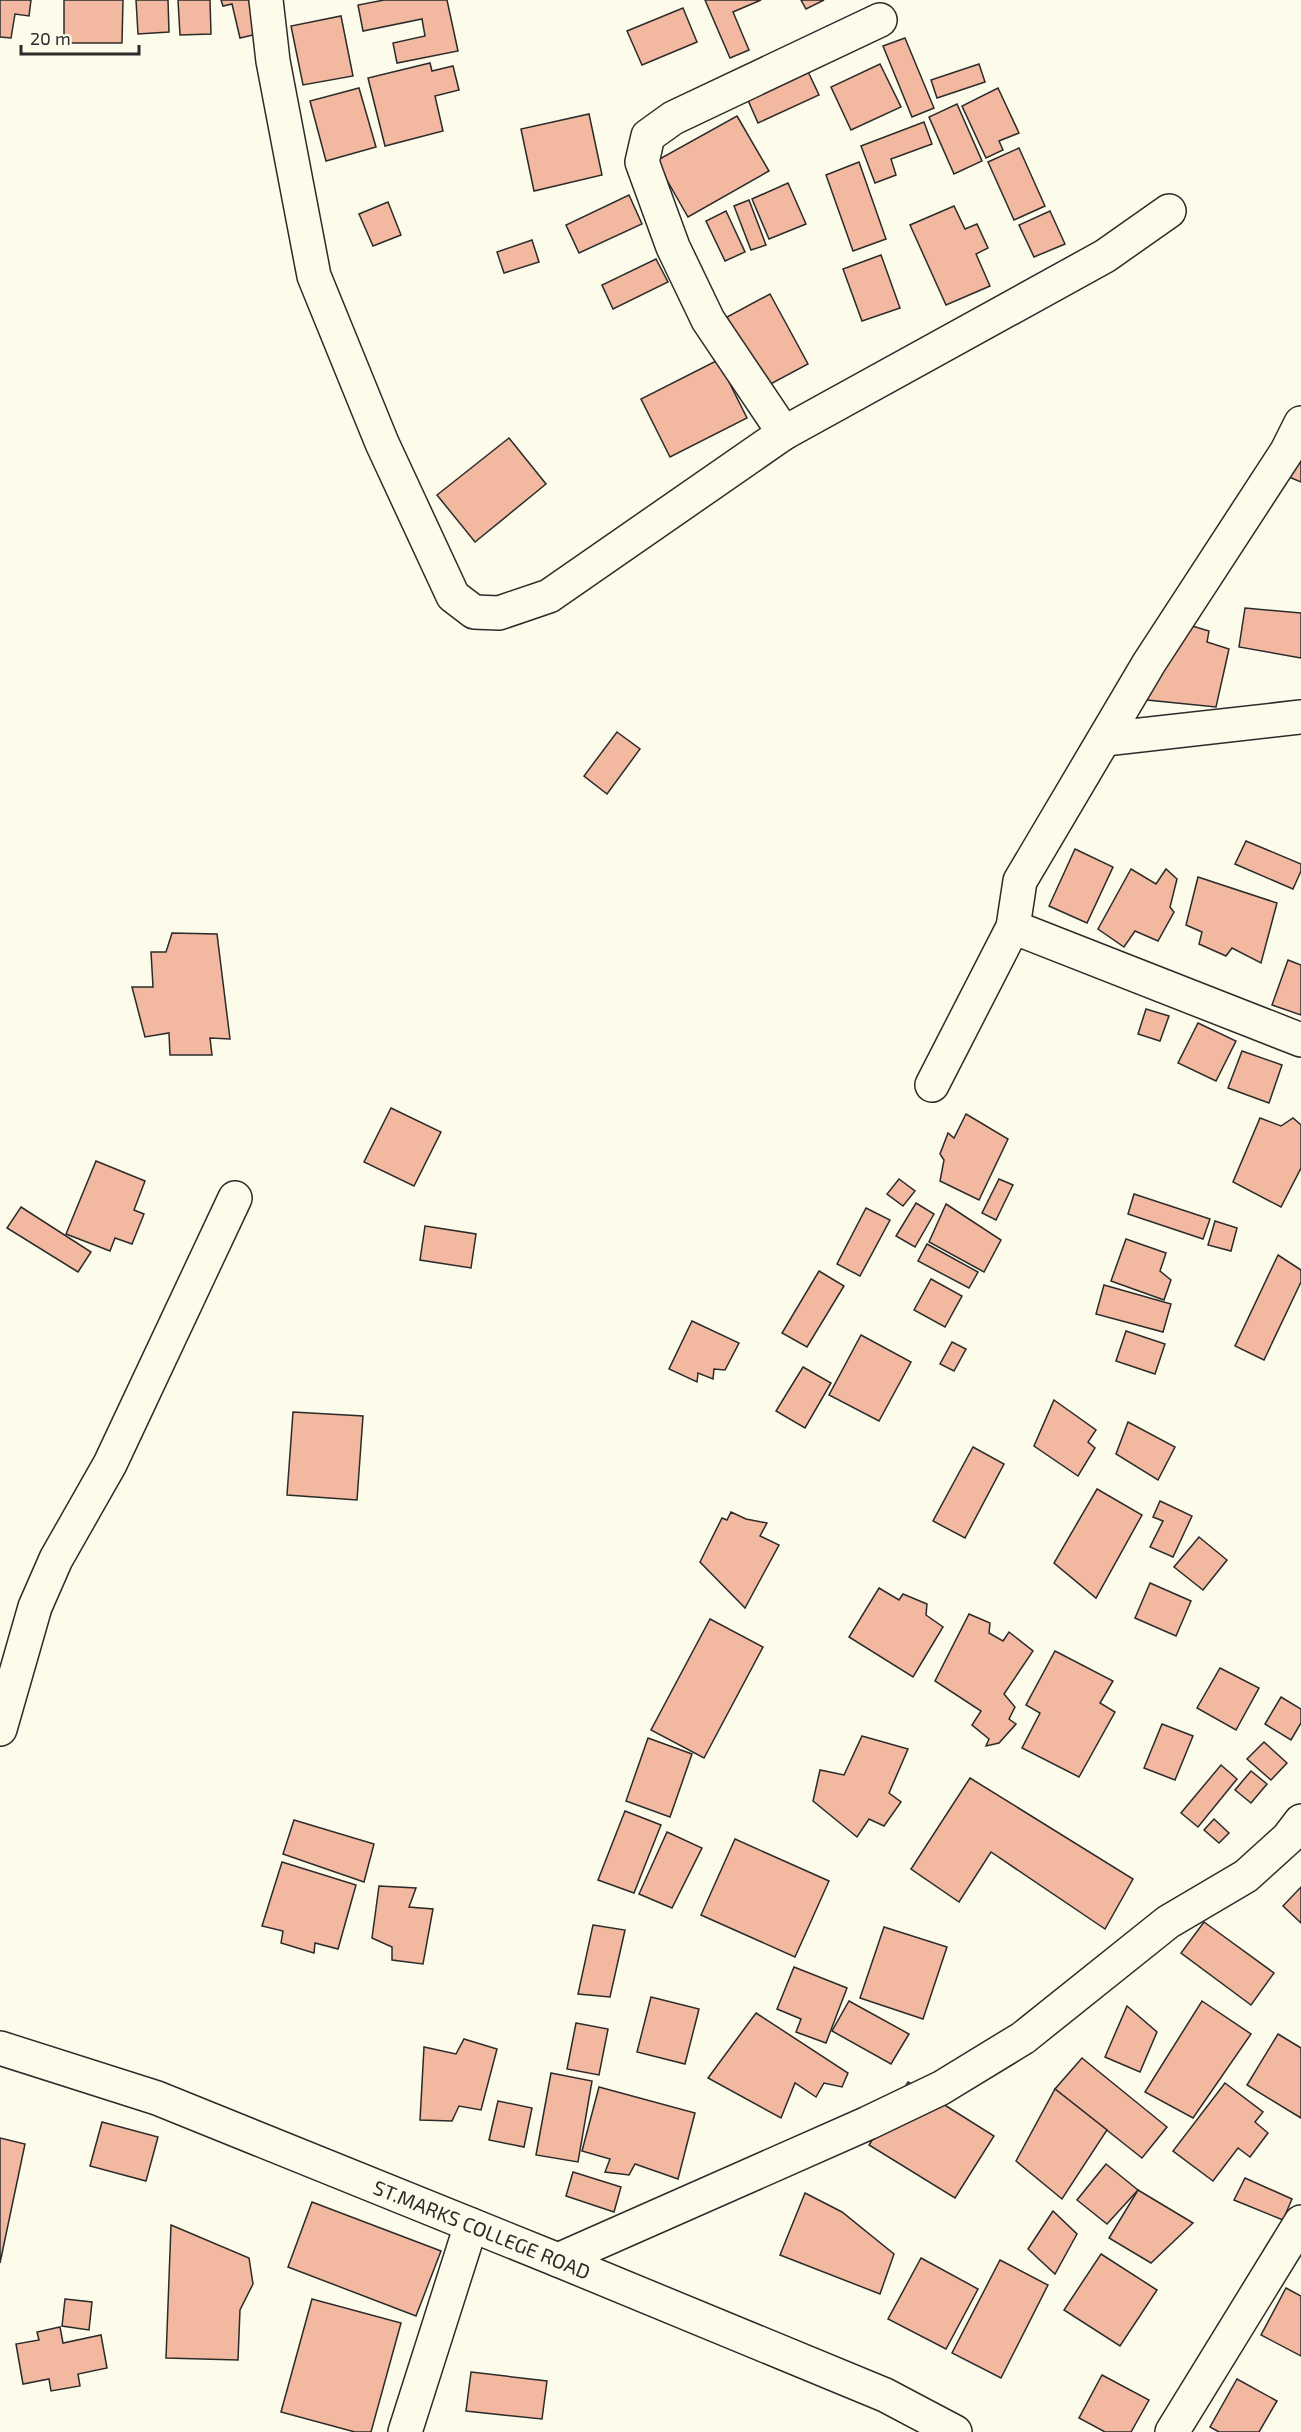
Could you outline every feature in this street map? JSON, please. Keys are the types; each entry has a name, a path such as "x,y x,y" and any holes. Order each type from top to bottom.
{"street":[{"path":"267,0 273,61 314,276 382,443 453,596 474,612 499,613 549,596 784,433 1105,256 1169,211"},
{"path":"784,433 708,320 674,247 642,162 648,136 673,118 880,20"},
{"path":"932,1085 1013,927 1020,880 1149,663 1287,451 1301,423"},
{"path":"1105,739 1301,717"},
{"path":"1013,927 1301,1040"},
{"path":"0,1729 35,1607 52,1569 110,1464 235,1198"},
{"path":"558,2260 858,2128 941,2088 1023,2038 1168,1922 1246,1876 1288,1838 1301,1821"},
{"name":"ST.MARKS COLLEGE ROAD","path":"0,2048 157,2098 885,2395 955,2432"},
{"path":"1172,2432 1301,2222"},
{"path":"405,2432 471,2225"}],"building":[{"path":"0,0 31,0 29,16 15,14 11,38 0,37"},
{"path":"64,0 123,0 122,43 64,43"},
{"path":"136,0 168,0 169,32 138,34"},
{"path":"178,0 210,0 211,34 180,35"},
{"path":"221,0 249,0 257,34 240,38 232,4 223,6"},
{"path":"384,0 447,0 458,51 397,63 393,43 425,36 422,19 363,31 358,5"},
{"path":"705,0 761,0 733,12 749,50 730,58"},
{"path":"801,0 824,0 806,9"},
{"path":"683,8 697,42 642,65 627,31"},
{"path":"341,16 353,76 303,85 291,26"},
{"path":"905,38 934,108 912,117 883,46"},
{"path":"430,63 432,71 453,66 459,90 435,96 443,131 385,146 368,78"},
{"path":"804,63 819,95 758,123 744,91"},
{"path":"880,64 901,107 851,130 831,87"},
{"path":"979,64 985,82 937,98 931,80"},
{"path":"359,88 376,147 326,161 310,101"},
{"path":"998,88 1019,133 999,141 1003,150 986,158 962,106"},
{"path":"957,104 982,161 954,174 929,117"},
{"path":"589,114 602,175 534,191 521,129"},
{"path":"737,116 769,171 688,217 656,161"},
{"path":"924,122 932,144 891,159 896,175 875,183 861,146"},
{"path":"1019,148 1045,206 1014,220 988,162"},
{"path":"859,162 886,239 853,251 826,175"},
{"path":"788,183 806,224 769,239 752,199"},
{"path":"629,195 642,224 579,253 566,225"},
{"path":"749,200 766,245 751,250 734,206"},
{"path":"388,202 401,235 373,246 359,214"},
{"path":"954,206 965,229 977,224 988,248 976,254 990,286 946,305 910,225"},
{"path":"726,211 745,252 725,261 706,221"},
{"path":"1050,211 1065,244 1034,257 1019,225"},
{"path":"532,240 539,262 504,273 497,252"},
{"path":"881,255 900,308 862,321 843,269"},
{"path":"656,259 668,282 613,309 602,285"},
{"path":"770,294 808,364 765,387 727,317"},
{"path":"718,360 747,418 670,457 641,399"},
{"path":"509,438 546,484 475,542 437,495"},
{"path":"1301,447 1301,482 1289,477"},
{"path":"1245,608 1301,613 1301,658 1239,647"},
{"path":"1179,622 1209,631 1207,642 1229,649 1216,707 1147,700 1149,663"},
{"path":"617,732 640,749 607,794 584,776"},
{"path":"1246,841 1301,864 1301,871 1293,889 1235,864"},
{"path":"1075,849 1113,867 1087,923 1049,906"},
{"path":"1131,869 1156,884 1166,869 1177,879 1170,907 1174,912 1158,941 1135,931 1124,947 1098,929"},
{"path":"1198,877 1277,903 1261,963 1232,948 1226,956 1199,944 1202,932 1186,925"},
{"path":"172,933 217,934 230,1039 210,1038 212,1055 170,1055 169,1033 145,1037 132,987 153,987 151,952 166,952"},
{"path":"1288,960 1301,965 1301,1015 1272,1005"},
{"path":"1146,1009 1169,1016 1160,1041 1138,1034"},
{"path":"1198,1023 1236,1041 1216,1081 1178,1063"},
{"path":"1242,1051 1282,1065 1269,1103 1228,1088"},
{"path":"391,1108 441,1132 414,1186 364,1162"},
{"path":"966,1114 1008,1139 979,1200 940,1181 944,1160 940,1154 948,1133 954,1138"},
{"path":"1260,1118 1281,1126 1293,1118 1301,1125 1301,1168 1281,1207 1233,1182"},
{"path":"96,1161 145,1181 134,1210 144,1214 132,1244 115,1238 110,1251 66,1234"},
{"path":"899,1179 915,1191 903,1206 887,1194"},
{"path":"999,1179 1013,1185 996,1220 982,1213"},
{"path":"1134,1194 1210,1219 1203,1239 1128,1214"},
{"path":"916,1203 934,1214 915,1247 896,1236"},
{"path":"946,1204 1001,1240 984,1272 929,1242"},
{"path":"21,1207 91,1252 78,1272 7,1228"},
{"path":"866,1208 890,1220 860,1276 837,1264"},
{"path":"1215,1221 1237,1228 1231,1251 1208,1245"},
{"path":"425,1226 476,1234 471,1268 420,1260"},
{"path":"1126,1239 1166,1253 1160,1271 1171,1280 1164,1300 1111,1281"},
{"path":"927,1244 978,1272 969,1288 918,1261"},
{"path":"1278,1255 1301,1270 1301,1282 1264,1360 1235,1346"},
{"path":"819,1271 844,1286 807,1347 782,1333"},
{"path":"931,1279 962,1296 945,1327 914,1310"},
{"path":"1104,1285 1171,1304 1163,1332 1096,1314"},
{"path":"692,1321 739,1343 725,1370 714,1369 713,1379 698,1373 697,1382 669,1369"},
{"path":"1126,1331 1165,1344 1155,1374 1116,1361"},
{"path":"861,1335 911,1362 879,1421 829,1395"},
{"path":"952,1342 966,1349 954,1371 940,1364"},
{"path":"803,1367 831,1383 805,1428 776,1411"},
{"path":"1054,1400 1096,1430 1088,1442 1095,1448 1078,1476 1034,1446"},
{"path":"293,1412 363,1416 357,1500 287,1495"},
{"path":"1128,1422 1175,1447 1158,1480 1116,1454"},
{"path":"973,1447 1004,1464 965,1538 933,1521"},
{"path":"1097,1489 1142,1515 1096,1598 1054,1563"},
{"path":"1160,1501 1192,1516 1173,1557 1150,1547 1163,1521 1153,1517"},
{"path":"731,1512 746,1519 767,1523 760,1536 779,1545 745,1608 700,1562 722,1518 727,1520"},
{"path":"1199,1537 1227,1560 1203,1590 1174,1567"},
{"path":"1150,1583 1191,1601 1176,1636 1135,1618"},
{"path":"879,1588 899,1600 903,1594 927,1604 926,1615 943,1627 913,1677 849,1637"},
{"path":"969,1614 990,1623 989,1633 1003,1641 1009,1632 1033,1651 1004,1694 1015,1707 1009,1719 1016,1724 999,1743 986,1746 989,1739 972,1725 981,1711 935,1681"},
{"path":"710,1619 763,1647 704,1758 651,1730"},
{"path":"1055,1651 1113,1681 1100,1703 1115,1712 1079,1777 1022,1748 1040,1713 1026,1705"},
{"path":"1220,1668 1259,1688 1236,1730 1197,1708"},
{"path":"1281,1697 1301,1709 1301,1723 1291,1740 1265,1724"},
{"path":"1162,1724 1193,1736 1175,1780 1144,1768"},
{"path":"862,1736 908,1749 889,1793 901,1802 884,1826 869,1819 857,1837 813,1801 820,1770 844,1775"},
{"path":"648,1738 692,1754 670,1817 626,1801"},
{"path":"1264,1742 1287,1763 1271,1780 1247,1759"},
{"path":"1221,1765 1237,1779 1198,1827 1181,1813"},
{"path":"1251,1771 1267,1784 1251,1803 1235,1790"},
{"path":"970,1778 1133,1879 1105,1929 991,1852 959,1902 911,1869"},
{"path":"625,1811 661,1825 634,1893 598,1880"},
{"path":"1214,1819 1229,1833 1219,1843 1204,1830"},
{"path":"294,1820 374,1844 364,1882 283,1854"},
{"path":"667,1832 702,1848 672,1908 639,1894"},
{"path":"735,1839 829,1881 795,1957 701,1915"},
{"path":"282,1862 356,1885 338,1949 315,1943 314,1953 281,1943 283,1931 262,1926"},
{"path":"379,1886 416,1888 409,1907 433,1909 423,1964 392,1960 392,1947 372,1938"},
{"path":"1301,1887 1301,1923 1283,1906"},
{"path":"1204,1922 1274,1973 1251,2005 1181,1953"},
{"path":"593,1925 625,1930 610,1997 578,1994"},
{"path":"884,1927 947,1947 923,2019 860,1998"},
{"path":"794,1967 847,1988 826,2043 796,2032 801,2019 777,2009"},
{"path":"651,1997 699,2009 685,2064 637,2052"},
{"path":"849,2001 909,2034 891,2064 832,2031"},
{"path":"1202,2001 1251,2034 1193,2118 1145,2092"},
{"path":"1127,2006 1157,2032 1140,2072 1105,2057"},
{"path":"756,2013 848,2073 842,2087 824,2083 816,2097 795,2083 781,2118 708,2078"},
{"path":"576,2023 608,2029 599,2075 567,2069"},
{"path":"1278,2034 1301,2048 1301,2118 1247,2085"},
{"path":"464,2039 497,2049 481,2110 459,2106 452,2121 420,2120 424,2047 456,2054"},
{"path":"1082,2058 1167,2127 1142,2158 1055,2089"},
{"path":"551,2073 592,2081 578,2162 536,2155"},
{"path":"908,2082 994,2136 955,2198 869,2145"},
{"path":"1225,2083 1263,2112 1255,2122 1268,2133 1250,2157 1238,2148 1213,2181 1173,2151"},
{"path":"599,2087 695,2113 678,2179 635,2164 629,2175 605,2172 610,2159 582,2151"},
{"path":"1055,2089 1107,2130 1062,2199 1016,2161"},
{"path":"498,2101 532,2108 524,2147 489,2140"},
{"path":"102,2122 158,2137 146,2181 90,2166"},
{"path":"0,2138 25,2144 0,2263"},
{"path":"1106,2164 1138,2190 1107,2224 1077,2200"},
{"path":"573,2172 621,2187 614,2212 566,2196"},
{"path":"1245,2178 1292,2199 1283,2220 1234,2200"},
{"path":"1138,2190 1193,2223 1151,2263 1109,2238"},
{"path":"805,2193 842,2212 894,2254 880,2294 780,2255"},
{"path":"312,2202 441,2251 416,2316 288,2267"},
{"path":"1053,2211 1077,2234 1055,2274 1028,2249"},
{"path":"171,2225 249,2258 253,2284 240,2310 238,2360 166,2358"},
{"path":"1101,2254 1157,2290 1120,2346 1064,2310"},
{"path":"921,2258 978,2289 946,2349 888,2319"},
{"path":"1000,2260 1048,2285 1001,2378 952,2353"},
{"path":"1286,2288 1301,2296 1301,2356 1261,2335"},
{"path":"65,2299 92,2302 89,2330 62,2326"},
{"path":"312,2299 401,2323 371,2432 355,2432 281,2412"},
{"path":"60,2327 63,2343 101,2335 107,2368 78,2374 80,2386 51,2391 49,2379 23,2384 16,2344 39,2340 37,2332"},
{"path":"471,2372 547,2381 542,2419 466,2411"},
{"path":"1102,2375 1149,2400 1131,2432 1105,2432 1079,2418"},
{"path":"1237,2379 1277,2401 1259,2432 1219,2432 1210,2427"}]}
